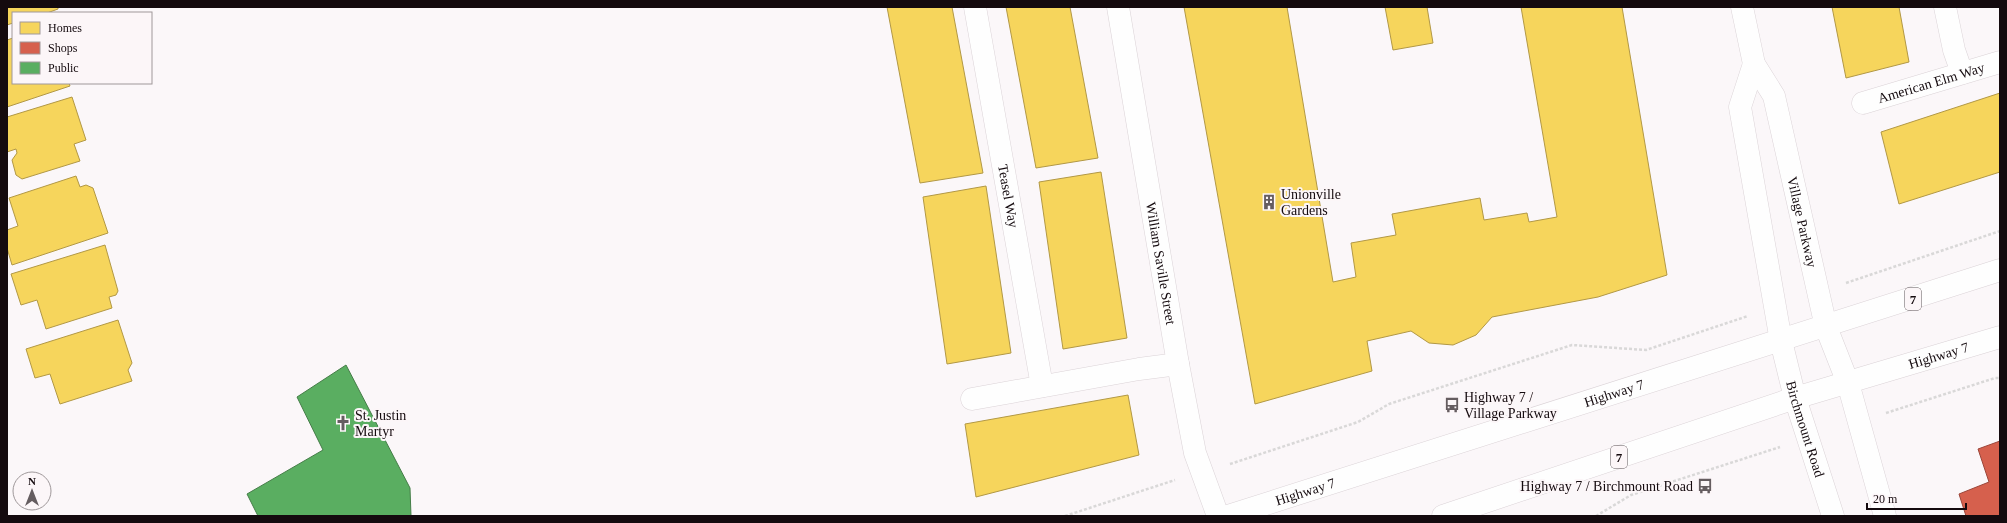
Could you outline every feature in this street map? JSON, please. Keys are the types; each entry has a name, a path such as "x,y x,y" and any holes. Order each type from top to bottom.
{"main road":[{"name":"Teasel Way","path":"975,7 1042,386"},
{"name":"William Saville Street","path":"1118,7 1178,364 1195,452 1218,516"},
{"name":"Village Parkway","path":"1742,7 1754,64 1774,96 1826,327 1848,383"},
{"path":"1945,7 1954,50 1962,73"},
{"name":"American Elm Way","path":"1863,103 2000,62"},
{"name":"Village Parkway","path":"1754,64 1740,107 1781,341"},
{"name":"Highway 7","path":"1228,516 1826,327 2000,270"},
{"name":"Highway 7","path":"1443,516 1795,398 2000,337"},
{"name":"Birchmount Road","path":"1781,341 1795,398 1833,516"},
{"path":"972,399 1178,364"},
{"path":"1848,383 1885,516"}],"path":[{"path":"1974,241 2000,230"},
{"path":"1065,516 1358,422 1388,404 1572,346 1646,350"},
{"path":"1994,378 2000,378"},
{"path":"1596,516 1631,495 1648,490"}],"building: Homes":[{"path":"7,7 58,7 58,9 50,12 12,12 12,23 7,25"},
{"path":"887,7 952,7 983,173 920,183"},
{"path":"1006,7 1070,7 1098,158 1036,168"},
{"name":"Unionville Gardens","path":"1184,7 1287,7 1333,282 1356,277 1351,243 1396,235 1392,214 1480,198 1484,220 1527,213 1529,222 1557,217 1521,7 1622,7 1667,275 1598,297 1492,317 1476,335 1453,345 1429,343 1411,331 1367,341 1372,371 1255,404"},
{"path":"1385,7 1427,7 1433,43 1393,50"},
{"path":"1832,7 1899,7 1909,62 1846,78"},
{"path":"12,38 12,84 69,84 70,86 7,107 7,40"},
{"path":"2000,93 2000,172 1899,204 1881,132"},
{"path":"72,97 86,140 74,144 80,161 22,179 16,175 12,160 17,153 16,149 7,152 7,117"},
{"path":"1101,172 1127,338 1063,349 1039,182"},
{"path":"76,176 80,187 86,185 93,188 108,233 12,265 7,248 7,230 18,226 9,198"},
{"path":"986,186 1011,353 947,364 923,197"},
{"path":"105,245 118,291 116,295 109,297 112,308 46,329 37,300 21,305 11,274"},
{"path":"118,320 132,363 128,370 132,381 60,404 50,374 35,378 26,349"},
{"path":"1128,395 1139,455 976,497 965,424"}],"building: Shops":[{"path":"2000,441 2000,516 1966,516 1959,494 1989,482 1978,449"}],"building: Public":[{"name":"St. Justin Martyr","path":"346,365 410,488 411,516 258,516 247,494 323,450 297,397"}],"place":[{"name":"Unionville Gardens","path":"1269,202"},
{"name":"Highway 7 / Village Parkway","path":"1452,405"},
{"name":"St. Justin Martyr","path":"343,423"},
{"name":"Highway 7 / Birchmount Road","path":"1705,486"}]}
